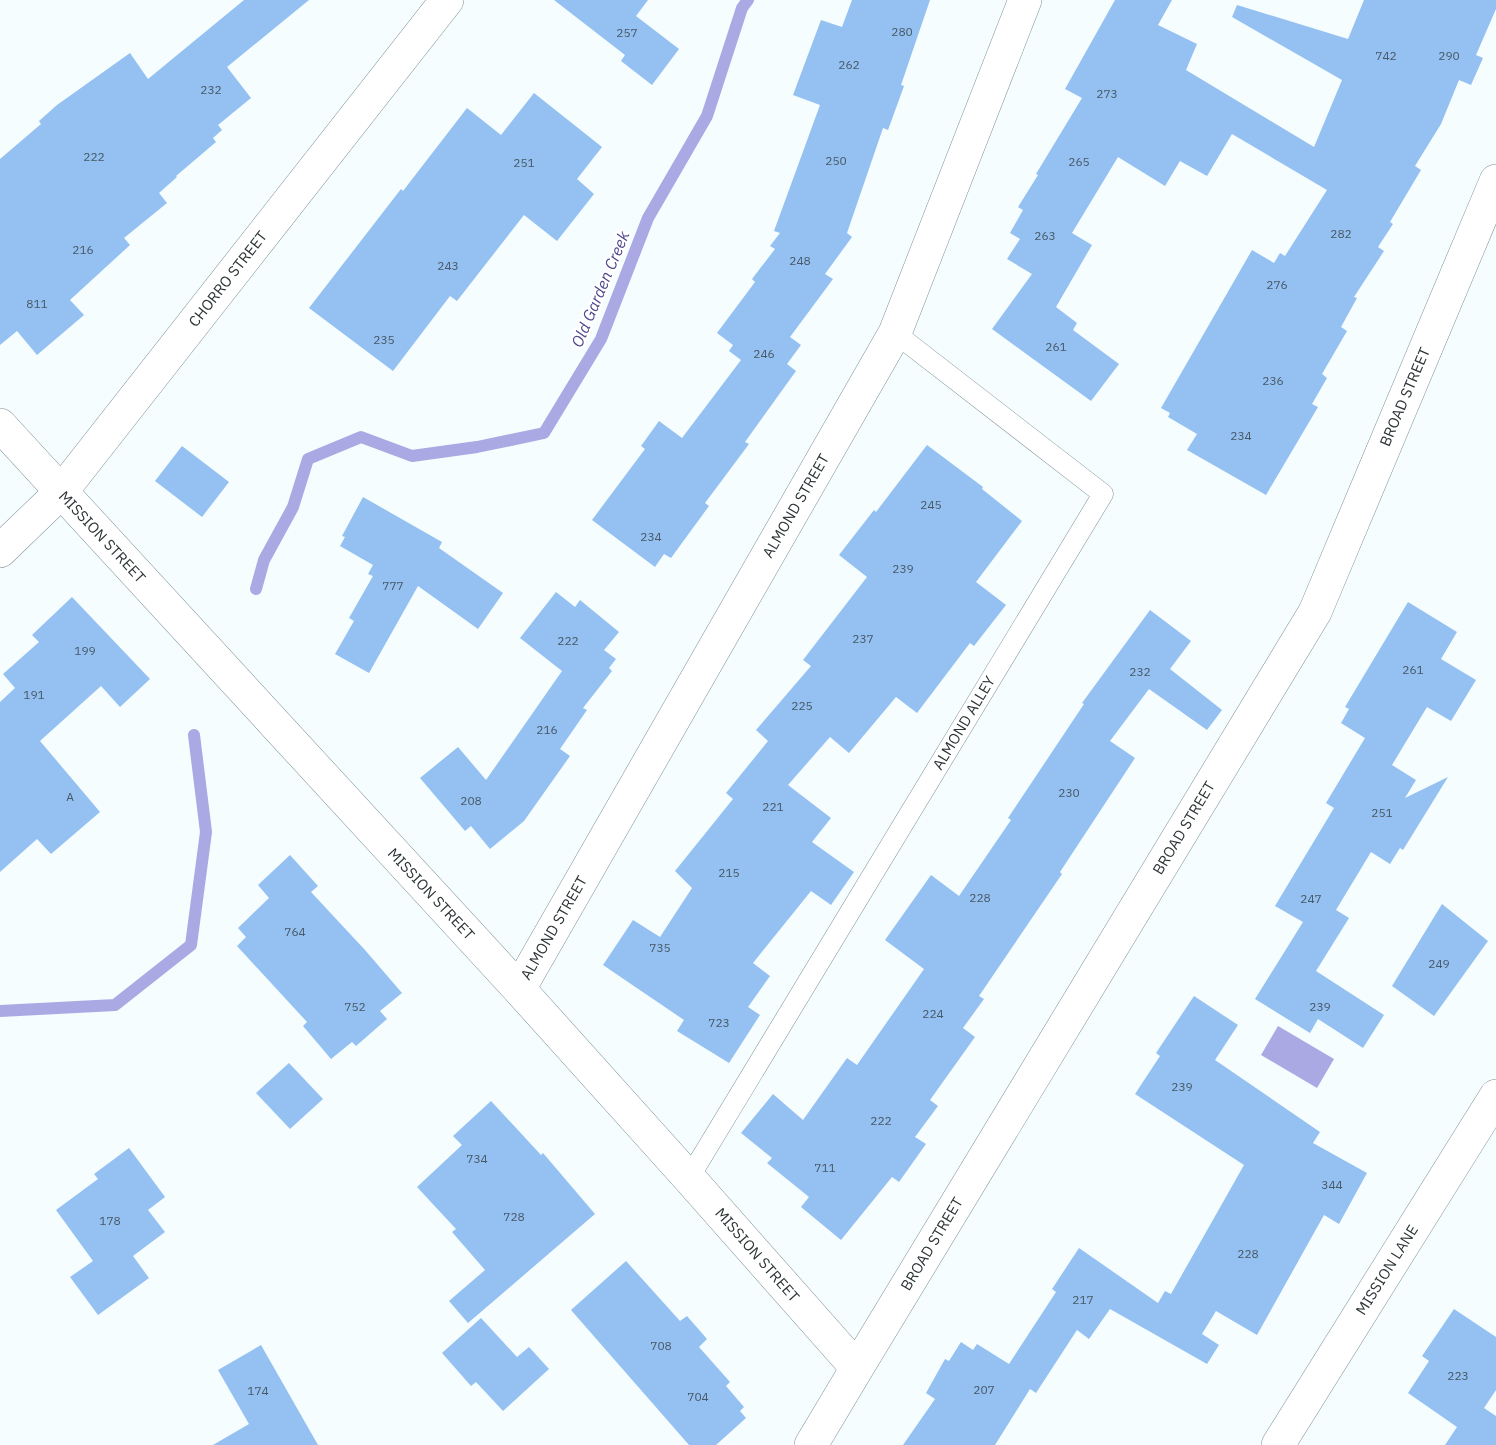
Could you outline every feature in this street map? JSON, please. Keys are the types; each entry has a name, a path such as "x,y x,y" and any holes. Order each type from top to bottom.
{"street":[{"name":"CHORRO STREET","path":"0,551 61,492 447,0"},
{"name":"ALMOND STREET","path":"519,989 895,333 1025,0"},
{"name":"BROAD STREET","path":"812,1445 1315,612 1496,181"},
{"name":"MISSION STREET","path":"0,425 519,989 857,1368"},
{"name":"MISSION LANE","path":"1278,1445 1496,1096"}],"lane":[{"name":"ALMOND ALLEY","path":"689,1178 1103,494 895,333"}],"water":[{"path":"1278,1026 1334,1059 1317,1088 1261,1055"}],"building":[{"path":"244,0 309,0 227,67 251,98 218,125 222,130 213,138 216,142 159,193 167,203 124,238 130,245 70,300 84,315 37,355 17,331 0,345 0,159 41,124 39,121 57,105 130,53 148,79"},
{"path":"554,0 648,0 636,16 679,49 652,85 621,61 625,55"},
{"path":"852,0 930,0 901,85 904,86 888,130 883,128 847,233 852,237 825,274 833,279 790,337 801,345 787,364 796,371 745,442 749,444 705,503 709,506 671,558 664,554 655,567 592,520 645,449 641,446 659,421 682,438 741,360 729,351 733,345 717,333 755,282 752,279 775,249 770,246 780,233 774,231 820,105 793,95 821,20 842,27"},
{"path":"1115,0 1172,0 1158,25 1197,44 1186,70 1314,147 1342,80 1232,17 1237,5 1348,39 1364,0 1496,0 1496,9 1476,55 1483,58 1471,85 1459,80 1441,124 1415,166 1421,170 1390,222 1393,224 1378,247 1384,251 1354,297 1357,298 1341,327 1347,331 1322,374 1327,378 1312,404 1318,407 1266,495 1187,450 1197,434 1168,417 1170,413 1161,408 1252,250 1274,263 1280,253 1285,256 1327,190 1232,134 1207,176 1180,161 1165,186 1118,157 1072,233 1092,245 1056,307 1077,323 1073,330 1119,364 1091,401 992,329 1032,274 1007,259 1020,239 1010,233 1023,210 1018,207 1082,98 1065,89"},
{"path":"534,93 602,147 577,179 594,194 557,241 524,215 457,301 450,296 393,371 309,308 467,108 501,135"},
{"path":"927,445 983,487 982,489 1022,521 976,582 1006,605 974,646 970,643 917,713 896,697 849,753 830,737 788,785 831,818 812,842 854,872 831,905 811,891 753,963 770,976 748,1007 760,1015 729,1063 677,1031 684,1020 603,965 633,920 660,937 692,888 675,871 733,799 726,793 768,741 756,730 811,666 803,660 867,577 839,555 874,510 876,512"},
{"path":"182,446 229,482 202,517 155,481"},
{"path":"363,497 442,542 439,548 503,593 478,629 418,586 369,673 335,654 354,621 349,618 373,576 368,574 373,565 340,546 345,537 342,536"},
{"path":"556,592 575,607 580,600 619,632 604,650 616,659 609,668 612,671 583,708 587,710 560,749 570,756 524,821 490,849 471,826 465,831 420,778 458,747 486,780 562,671 520,638"},
{"path":"72,597 150,679 120,707 101,686 40,741 100,812 51,854 37,839 0,872 0,702 15,688 3,674 39,642 32,635"},
{"path":"1408,602 1457,632 1441,659 1476,680 1451,721 1427,707 1392,765 1416,780 1405,798 1448,777 1403,850 1400,848 1390,864 1371,852 1336,910 1349,918 1316,971 1384,1015 1363,1048 1318,1019 1310,1033 1255,999 1303,922 1275,906 1334,808 1326,803 1365,738 1341,723 1349,709 1345,707"},
{"path":"1150,610 1191,641 1170,669 1222,710 1207,730 1149,689 1110,741 1135,758 1060,872 1062,874 979,996 984,999 963,1028 975,1037 930,1100 938,1106 915,1137 926,1144 899,1182 892,1177 841,1240 801,1207 809,1197 767,1163 772,1158 741,1133 773,1094 803,1120 847,1058 857,1065 924,969 885,940 931,875 959,896 1011,820 1008,818 1084,704 1082,703"},
{"path":"290,855 318,886 311,892 402,993 380,1011 387,1019 356,1046 352,1042 331,1059 303,1026 307,1022 237,946 246,937 238,928 269,898 258,885"},
{"path":"1442,904 1488,941 1434,1016 1392,986"},
{"path":"1194,996 1238,1025 1215,1060 1320,1132 1313,1143 1367,1173 1339,1224 1324,1215 1257,1335 1216,1311 1202,1334 1219,1345 1207,1364 1110,1309 1089,1339 1077,1330 1036,1393 1030,1389 995,1445 903,1445 935,1399 926,1393 945,1359 949,1361 961,1342 973,1350 977,1344 1009,1364 1056,1292 1052,1289 1079,1248 1158,1303 1165,1291 1171,1294 1244,1165 1135,1094 1160,1056 1156,1053"},
{"path":"289,1063 323,1099 290,1129 256,1093"},
{"path":"491,1101 541,1155 543,1153 595,1214 468,1323 449,1301 485,1270 452,1232 456,1229 417,1187 462,1145 453,1136"},
{"path":"129,1148 165,1197 148,1210 165,1232 133,1256 149,1278 98,1315 70,1277 93,1261 56,1210 98,1179 94,1174"},
{"path":"626,1261 680,1321 687,1316 707,1339 699,1347 730,1382 726,1386 744,1407 740,1411 746,1418 716,1445 689,1445 571,1310"},
{"path":"1454,1309 1496,1337 1496,1390 1484,1408 1496,1416 1496,1445 1445,1445 1457,1427 1408,1393 1429,1361 1422,1356"},
{"path":"481,1318 517,1357 529,1347 549,1369 503,1411 476,1382 471,1386 442,1353"},
{"path":"261,1345 318,1445 213,1445 249,1424 218,1370"}],"waterway":[{"name":"Old Garden Creek","path":"256,589 264,560 293,507 308,459 361,437 412,456 477,447 544,433 601,339 648,218 707,116 742,8 748,0"},
{"name":"Old Garden Creek","path":"0,1011 115,1005 191,945 206,832 194,735"}]}
